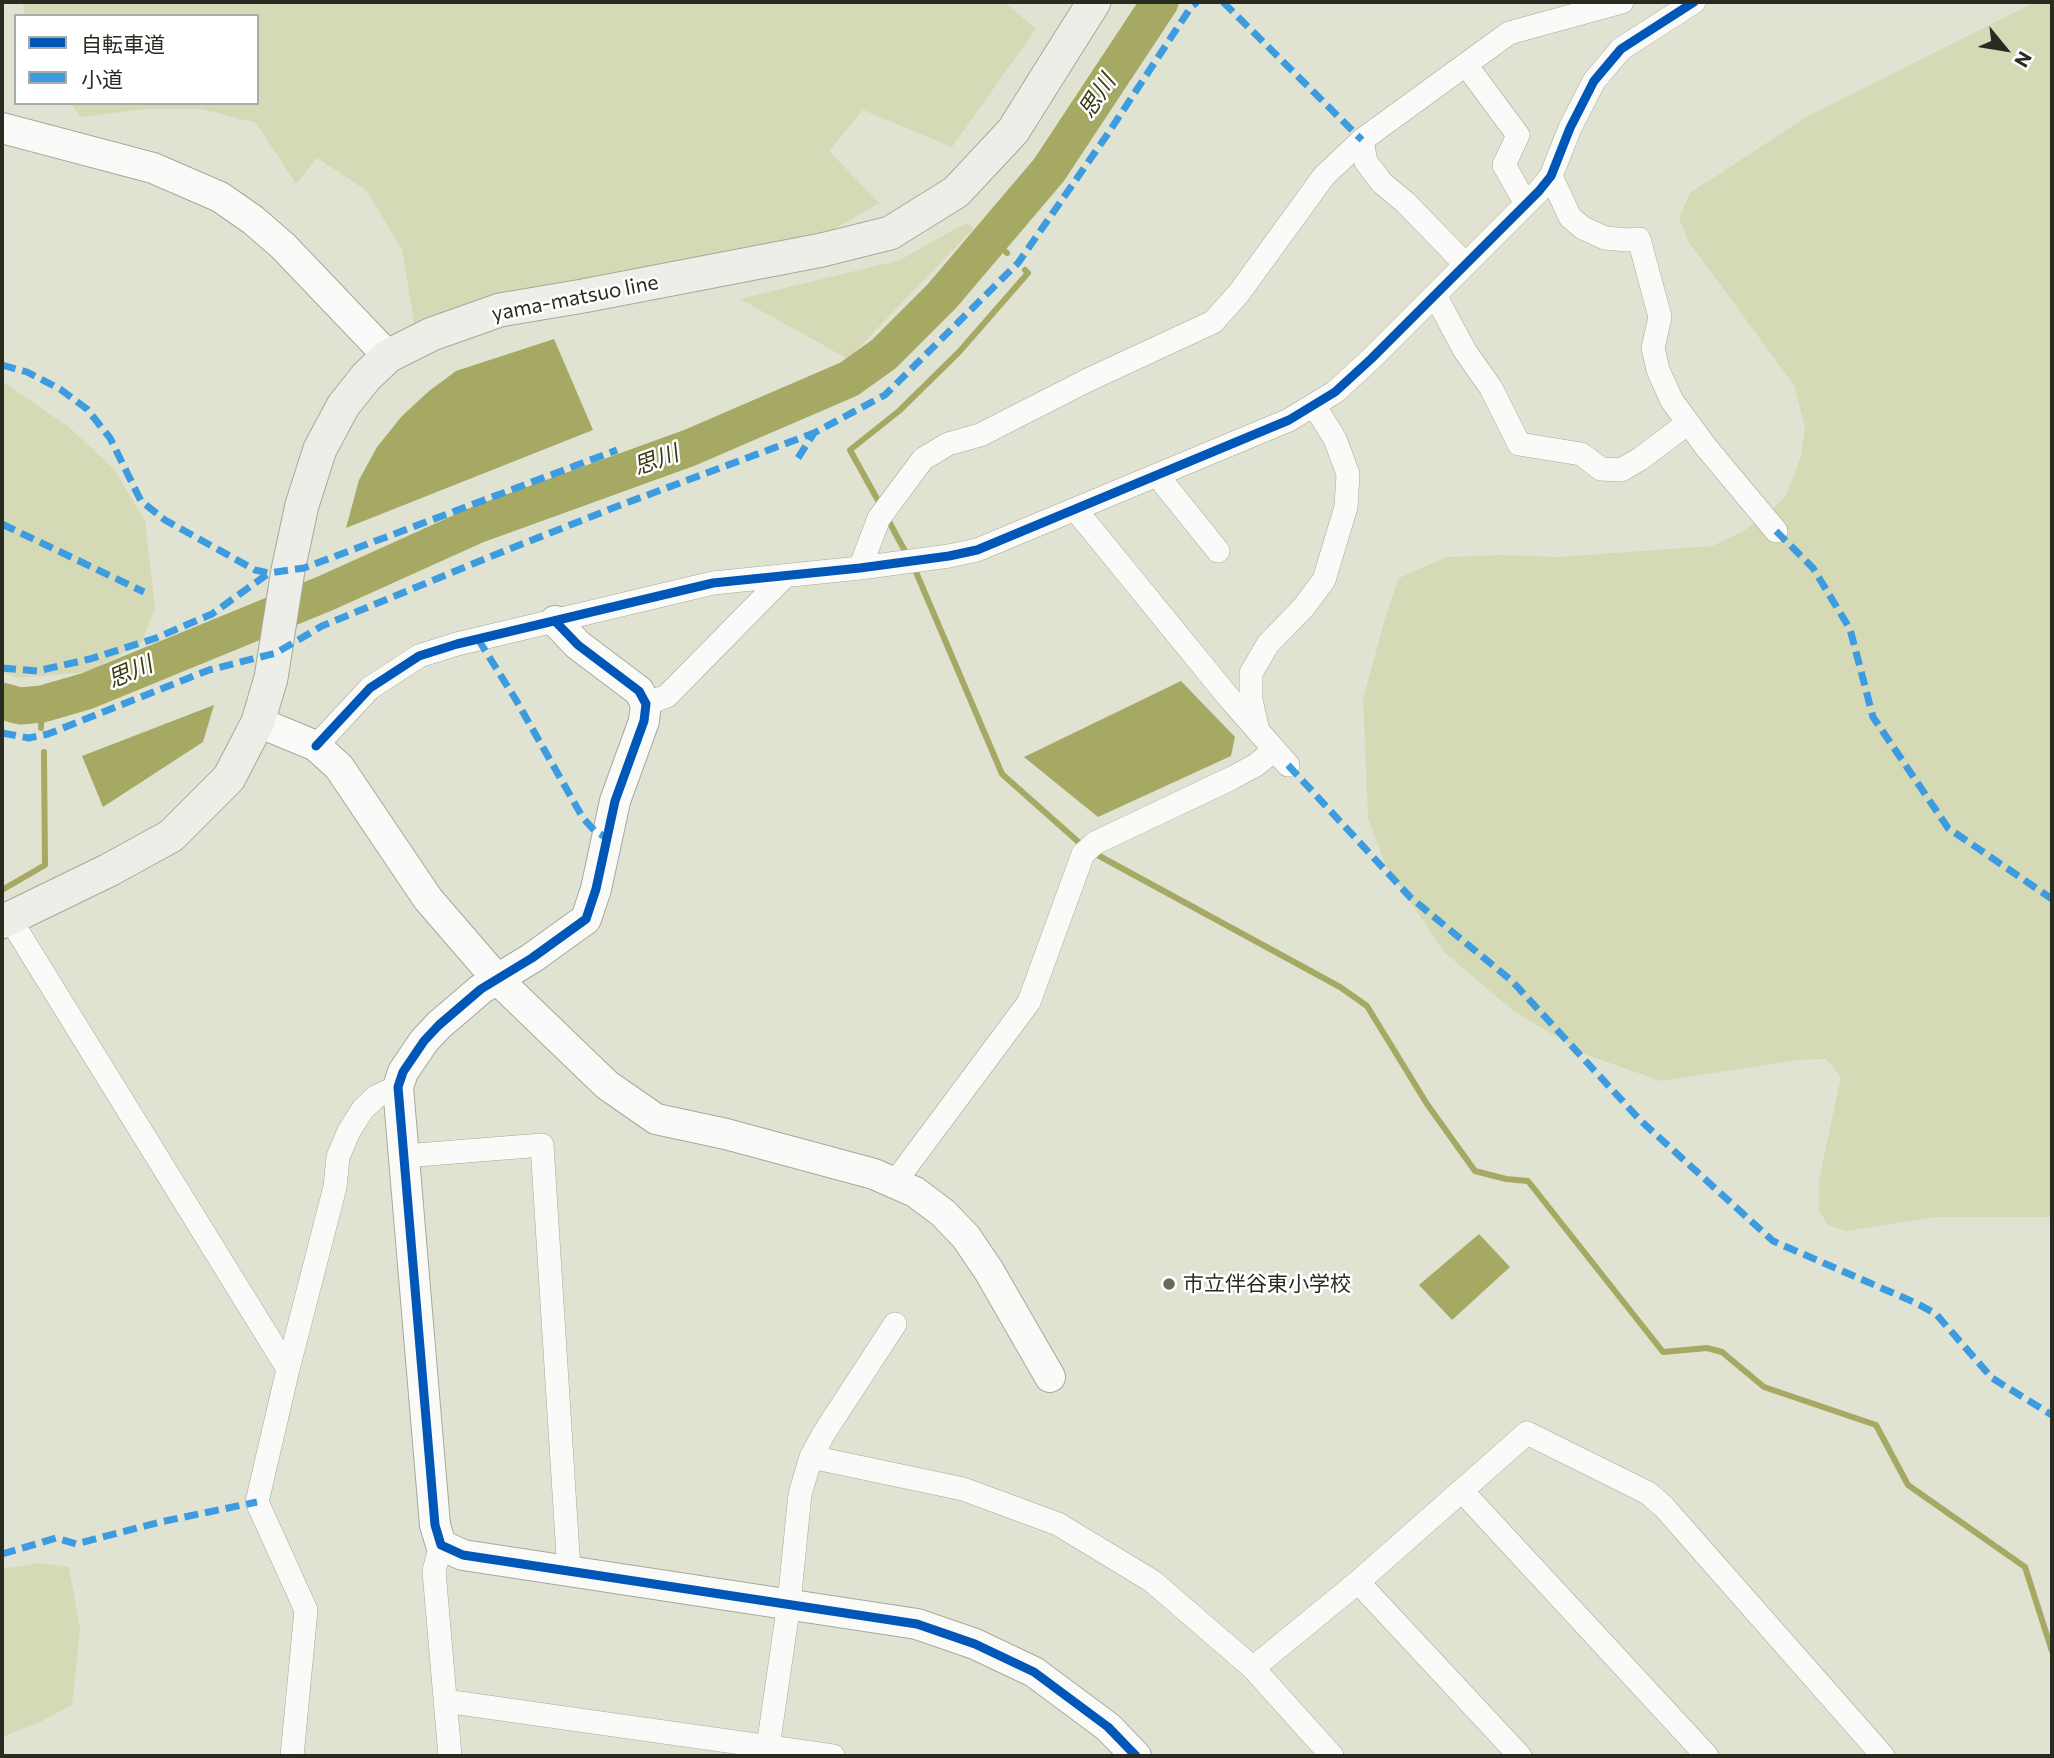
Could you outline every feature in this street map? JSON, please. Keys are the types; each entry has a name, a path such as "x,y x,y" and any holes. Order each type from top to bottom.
{"main road":[{"name":"yama-matsuo line","path":"6,920 109,870 171,836 229,778 258,722 271,678 302,505 320,449 343,406 366,377 388,356 432,334 500,310 782,258 890,233 956,192 1013,131 1094,2"}],"street":[{"path":"860,568 885,511 923,459 948,444 980,435 1088,380 1213,322 1239,293 1324,176 1362,140 1508,33 1622,2"},
{"path":"316,746 370,688 419,656 457,644 713,583 860,568 977,550 1289,420 1335,392 1527,204 1551,176 1570,128 1594,81 1621,49 1676,5"},
{"path":"1466,65 1518,135 1504,165 1527,204"},
{"path":"2,128 153,168 220,197 253,220 283,246 388,356"},
{"path":"1362,140 1366,162 1382,183 1406,203 1465,264"},
{"path":"1551,176 1570,217 1583,228 1605,238 1639,239 1660,317 1653,348 1658,370 1672,401 1776,531"},
{"path":"1435,295 1465,351 1491,388 1519,444 1581,454 1601,468 1620,470 1640,459 1688,423"},
{"path":"1258,731 1251,701 1251,673 1268,644 1303,608 1324,580 1346,507 1348,474 1335,439 1314,405"},
{"path":"1157,475 1218,551"},
{"path":"895,1182 1029,1002 1089,849 1256,765 1281,758 1075,509"},
{"path":"646,704 667,696 785,576"},
{"path":"450,1756 434,1572 441,1545 435,1525 398,1087 403,1072 424,1041 439,1025 481,989 542,951 586,919 596,889 615,801 644,721 646,704 639,691 578,645 555,621"},
{"path":"258,722 316,746 339,767 428,899 497,979 607,1085 656,1119 726,1134 895,1182 929,1202 966,1237 989,1271 1050,1377"},
{"path":"6,920 288,1369"},
{"path":"292,1756 306,1610 257,1502 335,1187 338,1157 349,1131 363,1109 377,1096 398,1087"},
{"path":"404,1156 542,1145 569,1571"},
{"path":"768,1747 789,1603 800,1493 811,1457 824,1433 895,1324"},
{"path":"1253,1668 1358,1582 1527,1433 1648,1493 1664,1507 1883,1756"},
{"path":"811,1457 963,1489 1058,1524 1152,1581 1253,1668 1332,1756"},
{"path":"1462,1491 1707,1756"},
{"path":"441,1545 463,1555 917,1624 975,1644 1034,1672 1108,1727 1136,1756"},
{"path":"1358,1582 1520,1756"},
{"path":"444,1701 833,1756"}],"shaded area":[{"path":"23,2 1004,2 1036,29 952,147 863,110 829,151 879,203 819,238 487,297 415,327 402,250 367,191 317,158 296,184 256,123 201,109 145,109 81,117 72,105 259,105 259,14 24,14"},
{"path":"2035,2 2052,2 2052,1217 1935,1217 1846,1231 1828,1225 1819,1211 1819,1180 1841,1077 1826,1059 1798,1060 1661,1081 1587,1055 1512,1010 1444,952 1385,864 1368,818 1363,699 1399,578 1447,557 1558,557 1712,546 1742,532 1786,496 1801,456 1805,427 1794,385 1688,241 1679,218 1690,193 1808,116"},
{"path":"966,223 974,228 848,359 740,299 900,260"},
{"path":"554,339 593,430 346,528 359,480 377,447 402,416 429,391 456,371"},
{"path":"2,381 70,428 114,469 145,521 155,608 142,642 89,672 18,678 2,672"},
{"path":"1181,681 1235,737 1231,756 1098,817 1024,757"},
{"path":"214,705 203,742 103,807 82,756"},
{"path":"1479,1234 1510,1267 1452,1320 1419,1285"},
{"path":"39,1563 69,1567 80,1629 72,1705 40,1722 2,1737 2,1569"}],"waterway":[{"name":"思川","path":"2,701 20,706 42,704 87,691 326,593 479,524 689,448 849,379 884,354 942,296 1049,170 1160,2"},
{"path":"990,239 1007,253"},
{"path":"881,506 850,450 899,411 959,352 1028,273 1025,270"},
{"path":"886,516 907,555"},
{"path":"913,565 1002,774 1083,846"},
{"path":"41,728 42,704"},
{"path":"2,890 45,865 44,752"},
{"path":"1092,852 1340,987 1367,1006 1427,1104 1475,1171 1506,1179 1528,1181 1663,1352 1707,1348 1722,1352 1764,1387 1876,1425 1908,1485 2025,1567 2052,1651"}],"marked path":[{"path":"798,458 814,433 885,395 1018,263 1191,7 1197,2"},
{"path":"1223,2 1362,140"},
{"path":"2,365 27,372 60,389 87,409 110,438 141,501 165,520 255,570 269,573 304,568 617,450"},
{"path":"2,733 29,738 48,734 209,670 276,653 322,626 492,556 814,433"},
{"path":"2,524 144,592"},
{"path":"1776,531 1813,568 1850,629 1873,717 1948,828 2052,899"},
{"path":"2,668 37,671 90,659 156,638 212,614 269,573"},
{"path":"478,639 583,818 595,831 607,838"},
{"path":"1288,765 1410,897 1512,981 1640,1120 1773,1241 1936,1314 1992,1378 2052,1415"},
{"path":"2,1554 56,1538 76,1544 160,1522 257,1502"}],"cycle path":[{"path":"316,746 370,688 419,656 457,644 713,583 860,568 977,550 1289,420 1335,392 1539,191 1551,176 1570,128 1594,81 1621,49 1694,2"},
{"path":"555,621 578,645 639,691 646,704 644,721 615,801 596,889 586,919 532,958 481,989 439,1025 424,1041 403,1072 398,1087 435,1525 441,1545 463,1555 917,1624 975,1644 1034,1672 1108,1727 1136,1756"}],"place":[{"name":"市立伴谷東小学校","path":"1169,1284"}]}
